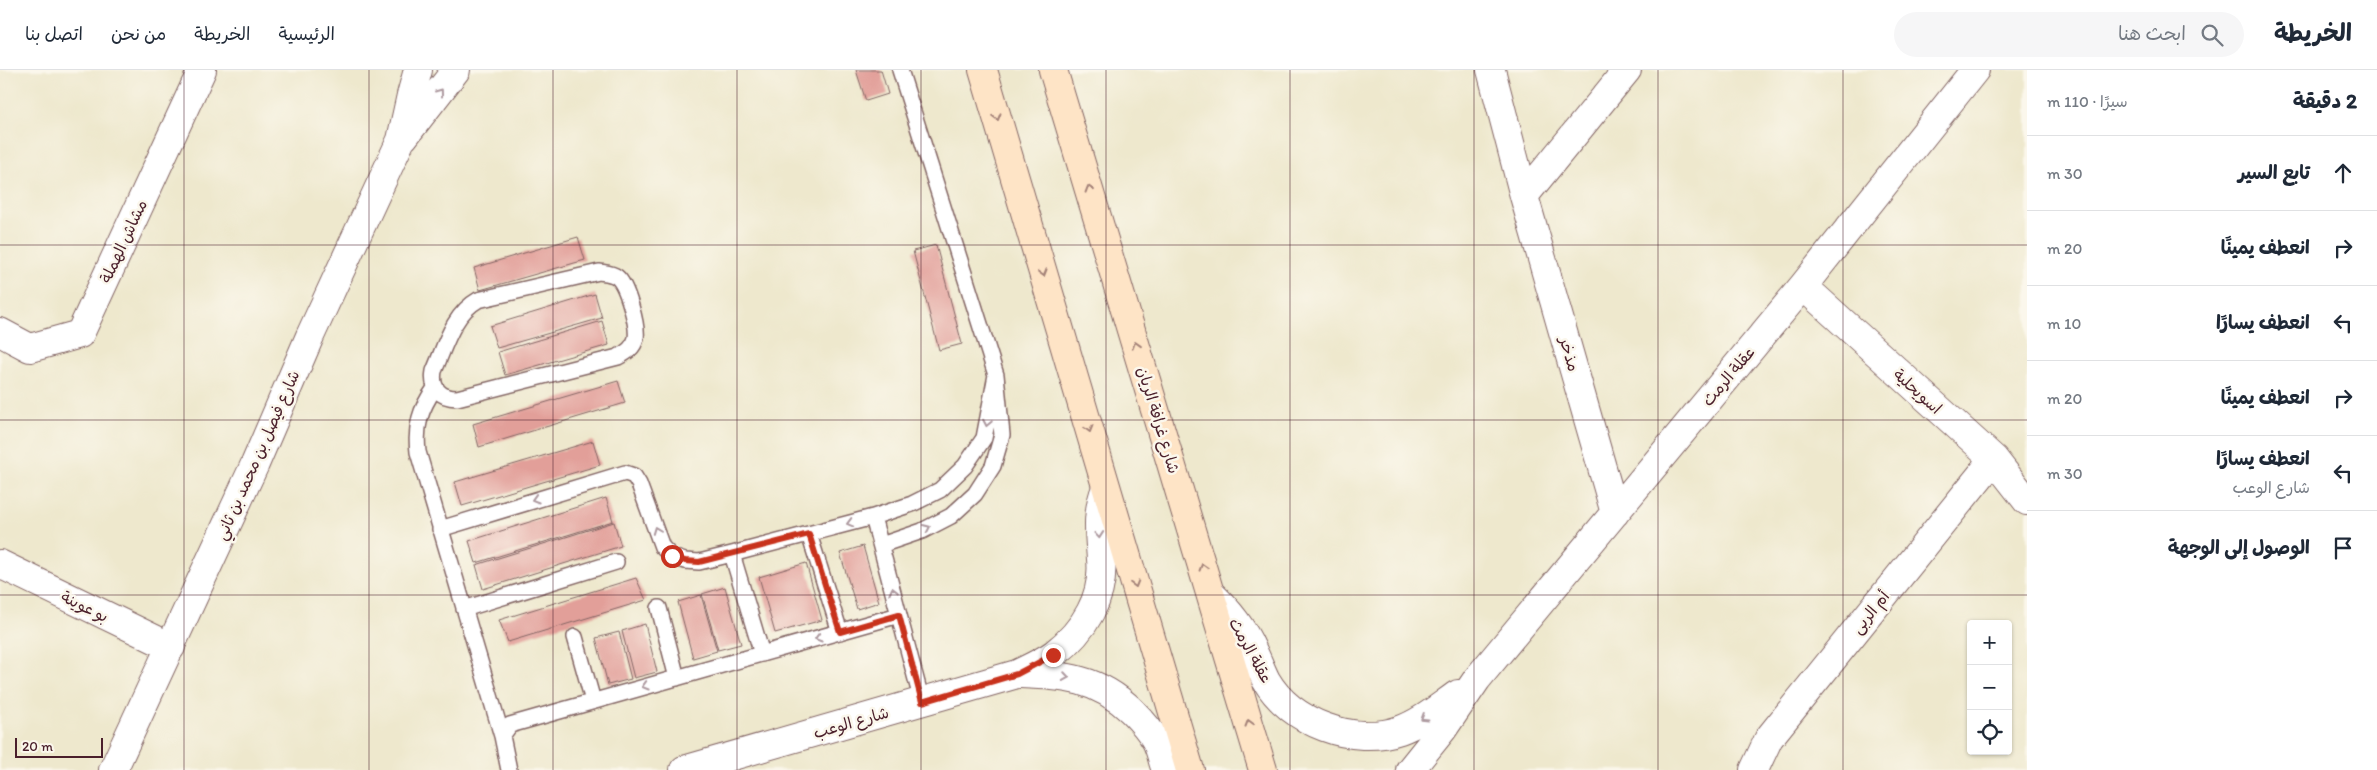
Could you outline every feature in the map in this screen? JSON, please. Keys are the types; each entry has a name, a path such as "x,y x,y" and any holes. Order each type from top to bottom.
{"main road":[{"path":"983,70 1190,770"},
{"name":"شارع غرافة الريان","path":"1053,70 1263,770"}],"street":[{"name":"مشاش الهملة","path":"0,332 30,348 80,334 202,70"},
{"name":"شارع فيصل بن محمد بن ثاني","path":"113,770 171,648 255,464 310,336 401,140 418,70"},
{"name":"شارع فيصل بن محمد بن ثاني","path":"401,140 456,70"},
{"name":"مذخر","path":"1491,70 1524,196 1615,512"},
{"path":"1524,196 1627,70"},
{"name":"عقلة الرمث","path":"1410,770 1443,729 1477,679 1804,286 1975,70"},
{"name":"اسويحلية","path":"1804,286 1994,460 2027,501"},
{"name":"أم الربى","path":"1754,770 1769,738 1994,460"},
{"name":"شارع الوعب","path":"684,770 1017,674 1053,655 1076,635 1090,616 1102,579 1098,519 1100,502 1106,488"},
{"name":"بو عوينة","path":"0,564 171,648"},
{"name":"عقلة الرمث","path":"1211,594 1232,614 1245,634 1266,680 1275,692 1306,719 1326,728 1345,734 1372,735 1398,730 1422,720 1477,679"},
{"name":"شارع الوعب","path":"1017,674 1064,676 1085,681 1117,697 1145,725 1157,741 1166,770"}],"lane":[{"path":"881,545 922,531 951,516 975,494 993,466 1002,435 996,375 900,70"},
{"path":"599,272 617,277 624,284 636,327 636,337 626,353 618,357 457,398 448,398 440,394 435,388 432,380 434,371 456,322 462,313 474,302 599,272"},
{"path":"440,528 625,473 634,476 639,484 659,540 672,556 685,561 699,562 809,534 912,504 940,490 965,466 984,438 996,375"},
{"path":"435,388 425,402 418,418 416,435 418,452 502,736 509,770"},
{"path":"873,516 922,702"},
{"path":"809,534 840,632"},
{"path":"732,554 762,654"},
{"path":"464,609 616,562"},
{"path":"659,608 677,678"},
{"path":"502,736 510,725 899,615"},
{"path":"575,637 593,701"}],"building":[{"path":"856,70 881,70 888,94 866,101"},
{"path":"578,237 585,260 480,290 474,268"},
{"path":"936,245 962,344 939,350 913,251"},
{"path":"595,294 602,318 497,348 490,326"},
{"path":"602,321 609,345 505,375 498,352"},
{"path":"618,381 625,403 479,447 473,424"},
{"path":"593,441 600,465 462,506 455,482"},
{"path":"606,498 613,521 476,563 469,541"},
{"path":"614,522 621,546 483,589 476,565"},
{"path":"863,546 879,602 857,609 840,553"},
{"path":"806,563 822,620 775,633 759,577"},
{"path":"636,578 646,600 508,642 499,620"},
{"path":"725,587 741,644 718,650 702,594"},
{"path":"701,595 717,651 693,658 678,602"},
{"path":"645,624 657,672 634,678 622,631"},
{"path":"619,632 631,679 608,685 596,638"}],"route":[{"path":"672,556 685,561 699,562 809,534 840,632 899,615 922,702 1017,674 1053,655"}]}
